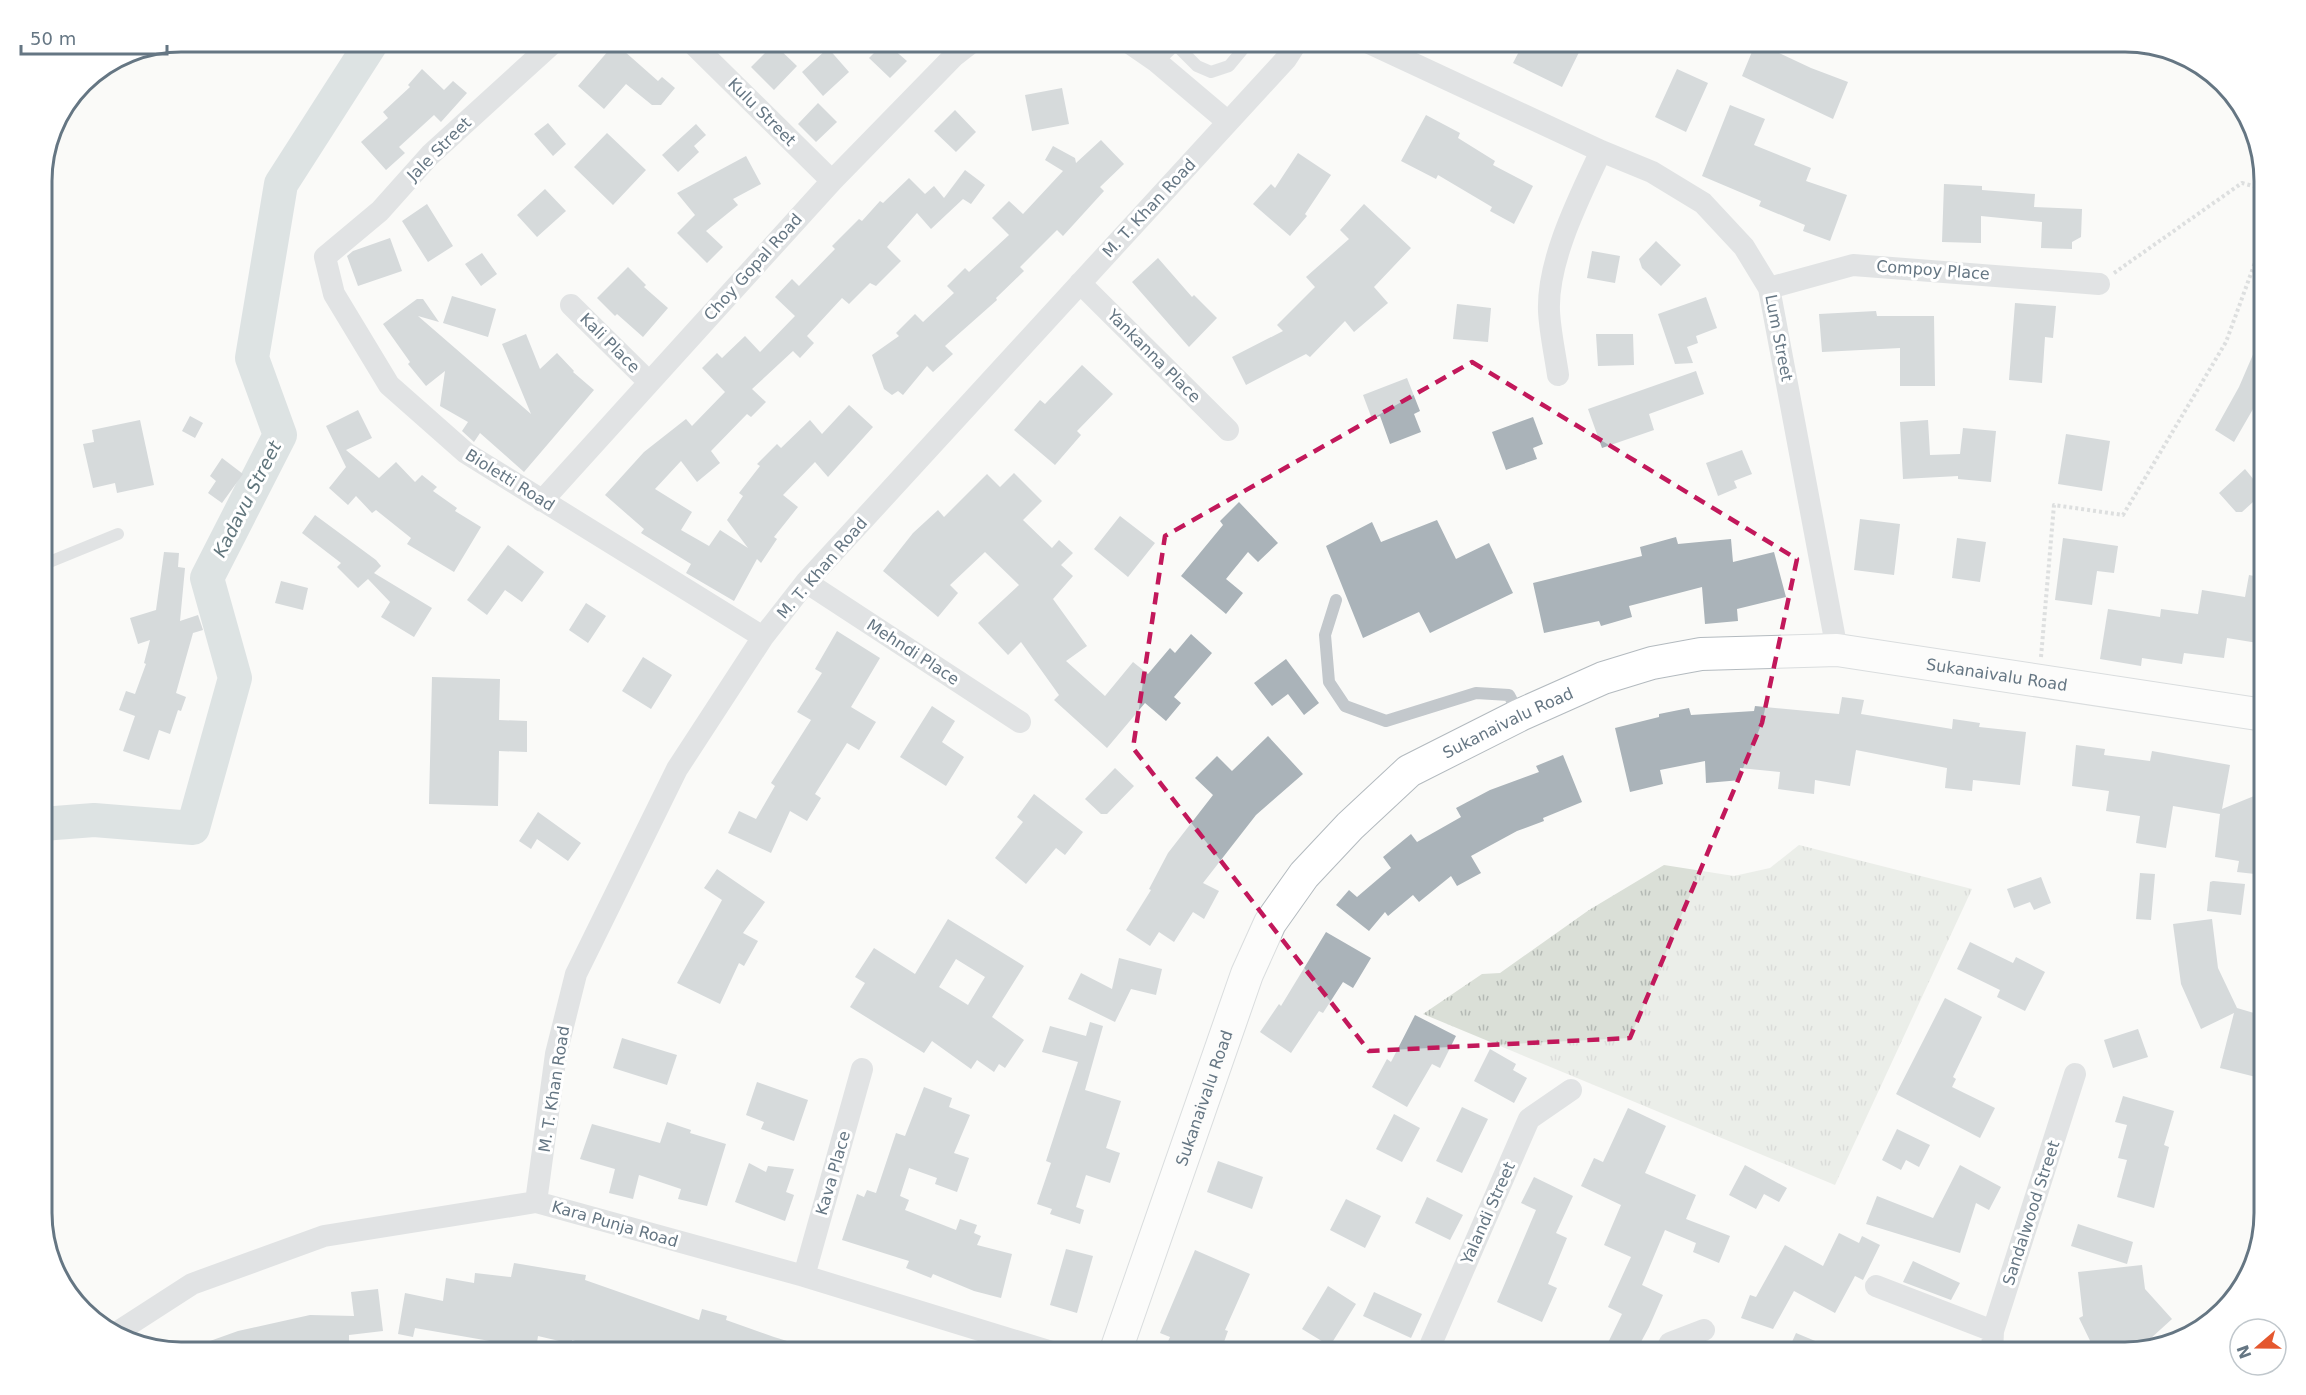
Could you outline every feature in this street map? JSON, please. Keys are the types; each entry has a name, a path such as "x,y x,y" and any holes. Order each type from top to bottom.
{"main road":[{"name":"Sukanaivalu Road","path":"1119,1342 1247,974 1270,923 1304,875 1350,826 1409,771 1520,715 1603,678 1652,663 1701,654 1837,650 2254,713"}],"street":[{"name":"M. T. Khan Road","path":"536,1202 556,1054 576,974 677,769 763,637 806,582 1290,52"},
{"name":"Lum Street","path":"1389,52 1601,151 1652,172 1703,203 1744,247 1769,288 1837,650"},
{"name":"Jale Street","path":"325,257 380,211 430,155 542,53"},
{"name":"Kulu Street","path":"702,53 832,181"},
{"name":"Choy Gopal Road","path":"542,501 832,181 958,53"},
{"path":"1143,53 1228,122"},
{"path":"1558,375 1549,310 1555,266 1578,202 1601,151"},
{"name":"Bioletti Road","path":"325,257 334,294 389,385 466,453 763,637"},
{"name":"Compoy Place","path":"1769,288 1853,265 2099,284"},
{"name":"Yankanna Place","path":"1080,283 1228,430"},
{"name":"Kali Place","path":"571,305 648,382"},
{"name":"Mehndi Place","path":"806,582 1020,722"},
{"name":"Kava Place","path":"804,1276 862,1069"},
{"name":"Sandalwood Street","path":"1992,1342 2075,1074"},
{"name":"Yalandi Street","path":"1431,1342 1529,1119 1571,1090"},
{"name":"Kara Punja Road","path":"123,1328 192,1284 324,1236 536,1202 804,1276 1019,1342"},
{"path":"1876,1286 1992,1342"},
{"path":"1673,1342 1704,1330"}],"lane":[{"path":"1157,62 1167,52"},
{"path":"1183,52 1197,66 1211,72 1229,66 1240,52"},
{"path":"53,561 118,534"},
{"path":"1336,600 1324,635 1329,681 1345,706 1386,721 1476,693 1509,695 1520,715"}],"path":[{"path":"2099,284 2242,183 2253,186"},
{"path":"2039,682 2054,505 2123,515 2226,342 2253,268"}],"highlighted area":[{"path":"1472,362 1797,559 1762,723 1630,1038 1369,1051 1133,748 1165,536"}],"green space":[{"path":"1799,845 1972,889 1835,1185 1423,1014 1482,974 1500,973 1589,910 1664,865 1734,876 1770,868"}],"building":[{"path":"1519,52 1579,52 1562,87 1513,63"},
{"path":"1752,52 1778,52 1848,82 1833,119 1742,76"},
{"path":"607,53 626,53 658,81 662,77 675,88 661,105 652,105 626,84 604,109 578,86"},
{"path":"765,53 783,53 797,66 774,90 751,67"},
{"path":"823,53 832,53 849,72 823,96 802,72"},
{"path":"874,53 897,53 907,61 890,78 869,58"},
{"path":"422,69 444,90 453,81 467,93 441,122 434,115 399,147 405,153 386,170 361,142 388,118 383,112 410,87 408,85"},
{"path":"1677,69 1708,83 1686,132 1655,117"},
{"path":"1062,88 1069,124 1032,131 1025,95"},
{"path":"818,103 837,122 816,142 798,124"},
{"path":"1730,105 1765,119 1754,145 1811,168 1806,181 1847,195 1830,241 1803,231 1805,225 1759,206 1761,201 1702,176"},
{"path":"955,110 976,132 956,152 934,131"},
{"path":"1426,115 1460,133 1458,138 1495,161 1493,165 1533,186 1514,224 1490,211 1492,207 1438,175 1436,179 1401,161"},
{"path":"548,123 566,144 553,156 534,134"},
{"path":"696,124 706,135 694,146 699,152 678,172 662,155"},
{"path":"607,133 646,170 613,205 574,167"},
{"path":"1101,140 1124,164 1100,187 1104,191 1063,236 1057,230 1020,267 1024,271 996,298 997,300 945,346 953,354 933,372 927,366 903,395 898,391 892,395 884,389 872,355 899,336 896,333 915,314 923,322 954,293 947,286 965,268 969,272 1009,235 992,218 1009,201 1023,214 1063,171 1045,160 1053,146 1075,158 1076,163"},
{"path":"1298,153 1331,175 1305,214 1307,216 1290,236 1253,204 1271,184 1275,188"},
{"path":"746,156 761,184 733,199 738,205 706,231 723,247 707,263 677,233 695,215 677,193"},
{"path":"965,170 985,185 971,204 963,199 931,229 917,213 887,247 901,261 876,286 870,283 849,304 842,298 807,336 814,343 800,358 793,351 752,389 766,402 751,417 747,414 711,451 720,463 697,482 681,461 655,489 692,512 681,530 709,546 720,530 748,548 727,520 743,496 739,493 760,466 757,464 777,444 781,448 810,420 822,434 849,405 873,427 828,477 815,462 783,495 798,507 774,537 777,539 761,563 757,559 734,601 686,573 691,564 641,533 644,529 605,495 644,452 686,419 692,426 725,392 702,368 717,353 722,358 745,336 760,352 795,316 775,297 792,279 799,286 835,249 832,246 859,219 862,221 880,201 883,203 909,178 925,194 934,186 944,198"},
{"path":"1944,184 1982,186 1982,190 2035,194 2034,207 2082,209 2081,237 2072,242 2072,249 2041,248 2042,222 1981,216 1981,243 1942,242"},
{"path":"545,189 566,211 537,237 517,215"},
{"path":"427,204 453,246 428,262 402,221"},
{"path":"1364,204 1411,248 1374,287 1388,303 1354,332 1345,321 1310,357 1306,354 1246,385 1232,357 1283,331 1277,325 1315,287 1306,277 1349,239 1340,230"},
{"path":"390,238 402,271 358,286 347,256 353,251"},
{"path":"1656,241 1681,265 1661,286 1642,268 1639,259"},
{"path":"1592,251 1620,256 1615,283 1587,278"},
{"path":"482,253 497,274 481,286 465,264"},
{"path":"1158,258 1192,297 1194,295 1217,318 1189,347 1132,282"},
{"path":"628,267 646,285 644,287 668,308 643,337 617,314 615,316 597,298"},
{"path":"452,296 496,309 488,337 443,323"},
{"path":"1706,297 1717,328 1696,336 1698,343 1687,347 1693,363 1675,364 1658,314"},
{"path":"417,299 423,299 439,322 418,316 531,414 502,344 526,334 540,369 557,353 573,372 594,390 524,472 480,433 474,442 462,431 468,422 440,406 445,371 426,386 408,364 410,362 383,324"},
{"path":"2015,303 2056,306 2053,338 2045,337 2042,383 2009,380"},
{"path":"1457,304 1491,308 1488,342 1453,339"},
{"path":"1876,311 1877,316 1934,316 1935,386 1900,386 1900,348 1822,352 1819,314"},
{"path":"1596,334 1633,334 1634,365 1598,366"},
{"path":"2253,354 2253,409 2234,442 2215,430 2239,387"},
{"path":"1082,365 1113,394 1077,431 1081,435 1055,465 1014,430 1040,400 1045,404"},
{"path":"1696,371 1704,394 1649,414 1654,430 1602,448 1588,409"},
{"path":"1407,378 1420,411 1414,414 1421,432 1390,444 1380,416 1372,419 1363,395"},
{"path":"358,410 372,438 346,450 379,478 396,462 415,482 422,475 437,487 433,491 457,508 455,511 481,527 454,572 407,544 411,538 376,510 372,513 356,496 348,505 329,488 346,467 326,426"},
{"path":"190,416 203,423 195,438 182,431"},
{"path":"1533,417 1543,444 1533,448 1537,459 1506,470 1492,432"},
{"path":"140,420 154,485 117,493 115,483 93,488 83,444 94,442 92,430"},
{"path":"1928,420 1930,455 1960,454 1963,428 1996,431 1991,482 1958,479 1958,476 1903,479 1900,422"},
{"path":"2066,434 2110,441 2102,491 2058,484"},
{"path":"1742,450 1752,474 1734,481 1737,488 1718,496 1706,463"},
{"path":"222,458 243,474 222,503 208,493 216,481 210,476"},
{"path":"2245,469 2253,479 2253,502 2242,512 2236,512 2219,493"},
{"path":"1014,473 1042,501 1023,520 1052,548 1059,540 1073,553 1061,565 1073,576 1053,599 1087,646 1066,661 1105,696 1133,662 1148,674 1170,648 1175,653 1191,634 1212,653 1174,697 1181,703 1166,721 1145,703 1107,748 1054,700 1059,695 1021,642 1008,655 978,623 1019,585 985,552 950,585 958,593 938,617 883,571 913,533 938,510 944,517 987,474 1000,487"},
{"path":"1239,502 1278,543 1258,562 1248,552 1226,579 1243,593 1226,614 1181,576 1223,525 1220,521"},
{"path":"315,515 376,560 381,566 374,573 432,608 414,637 381,617 390,602 368,579 358,588 337,567 341,563 302,533"},
{"path":"1120,516 1155,543 1128,577 1094,549"},
{"path":"1860,519 1900,524 1894,575 1854,570"},
{"path":"1437,520 1456,559 1489,543 1513,593 1430,633 1419,612 1363,638 1326,546 1372,522 1381,542"},
{"path":"1676,537 1678,544 1731,539 1733,562 1774,552 1786,597 1737,609 1738,621 1705,624 1702,587 1629,606 1632,617 1601,626 1599,621 1544,633 1533,583 1642,556 1640,547"},
{"path":"1957,538 1986,542 1980,582 1952,578"},
{"path":"2063,538 2118,546 2114,573 2097,571 2092,605 2055,600"},
{"path":"508,545 544,572 522,602 505,590 487,615 467,600"},
{"path":"164,552 179,553 178,567 185,568 180,621 198,615 203,630 193,633 176,693 186,697 181,711 178,710 170,734 159,730 149,760 123,751 135,716 119,710 126,691 135,694 146,664 144,663 150,640 138,644 130,618 156,610"},
{"path":"2249,575 2253,576 2253,642 2227,638 2224,658 2184,653 2182,664 2142,658 2141,666 2100,659 2108,609 2160,617 2161,609 2198,614 2202,590 2245,597"},
{"path":"281,581 308,588 303,610 275,603"},
{"path":"586,603 606,616 588,643 569,630"},
{"path":"837,631 880,658 851,707 876,722 859,750 847,743 815,794 821,798 807,821 790,811 771,853 728,833 739,811 756,819 775,786 771,783 811,720 797,712 822,673 815,669"},
{"path":"643,657 672,675 651,709 622,691"},
{"path":"1286,659 1319,703 1304,715 1288,694 1272,706 1254,683"},
{"path":"432,677 500,679 499,720 527,721 527,752 499,751 498,806 429,804"},
{"path":"1842,697 1864,700 1861,714 1952,729 1953,719 1980,723 1979,727 2026,732 2020,785 1973,780 1972,791 1945,788 1947,768 1856,750 1850,786 1815,780 1814,794 1778,789 1780,772 1740,768 1741,780 1706,783 1705,761 1660,770 1663,784 1630,792 1615,728 1659,717 1659,714 1689,708 1691,715 1754,711 1755,706 1839,714"},
{"path":"932,706 955,721 942,742 964,757 946,786 900,757"},
{"path":"1268,736 1303,774 1256,815 1203,883 1219,891 1204,919 1193,912 1174,942 1159,932 1150,946 1126,930 1151,890 1149,889 1168,853 1213,795 1195,778 1217,756 1232,771"},
{"path":"2076,745 2105,749 2104,755 2150,761 2152,751 2230,765 2222,809 2254,796 2254,874 2237,872 2239,861 2215,857 2220,814 2173,806 2166,848 2136,843 2140,816 2106,811 2109,791 2072,786"},
{"path":"1563,755 1582,802 1543,818 1544,821 1517,831 1471,856 1481,873 1457,886 1451,876 1419,902 1413,895 1388,916 1385,912 1369,931 1336,905 1349,890 1357,897 1391,868 1383,857 1411,834 1417,842 1461,817 1456,808 1490,790 1539,772 1536,766"},
{"path":"1115,768 1134,786 1107,814 1101,814 1085,799"},
{"path":"1034,794 1083,832 1065,855 1056,848 1026,884 995,858 1023,822 1017,817"},
{"path":"538,812 581,843 568,861 537,839 531,849 519,841"},
{"path":"717,869 765,902 743,933 758,941 744,966 739,963 720,1004 677,983 722,900 704,888"},
{"path":"2140,873 2155,874 2151,920 2136,919"},
{"path":"2041,877 2051,903 2034,910 2030,902 2014,908 2007,889"},
{"path":"2210,882 2245,884 2241,915 2207,911"},
{"path":"948,919 1024,966 992,1017 1024,1040 1005,1068 999,1064 994,1072 977,1060 971,1069 932,1041 924,1053 850,1007 865,983 855,977 874,948 915,974","holes":["956,959 985,977 968,1005 939,987"]},
{"path":"2212,919 2218,968 2237,1008 2254,1013 2254,1076 2220,1068 2234,1013 2201,1029 2181,984 2173,924"},
{"path":"1326,932 1371,958 1353,988 1343,982 1323,1013 1319,1011 1291,1053 1260,1032 1279,1004 1281,1006"},
{"path":"1970,942 2013,963 2016,957 2045,972 2025,1011 1997,997 2000,990 1957,969"},
{"path":"1119,958 1162,969 1156,995 1131,989 1115,1022 1068,999 1081,973 1112,989"},
{"path":"1945,998 1982,1017 1953,1077 1956,1079 1952,1087 1995,1108 1980,1138 1896,1094"},
{"path":"1415,1015 1456,1036 1440,1068 1432,1064 1407,1107 1372,1087 1387,1059 1391,1062"},
{"path":"1090,1022 1103,1026 1085,1090 1121,1101 1106,1148 1120,1153 1110,1183 1086,1175 1076,1207 1084,1210 1080,1224 1050,1214 1052,1209 1037,1204 1051,1163 1046,1161 1078,1062 1042,1052 1050,1026 1086,1036"},
{"path":"2138,1029 2148,1057 2113,1068 2104,1040"},
{"path":"622,1038 677,1055 667,1085 613,1068"},
{"path":"1490,1049 1516,1064 1513,1070 1527,1078 1514,1103 1474,1081"},
{"path":"757,1082 808,1100 794,1141 761,1129 764,1122 746,1115"},
{"path":"924,1087 952,1098 949,1107 970,1115 954,1153 969,1158 957,1192 935,1184 937,1178 909,1168 900,1196 909,1200 905,1210 956,1230 960,1219 977,1225 974,1233 981,1236 977,1245 1012,1254 1001,1298 974,1291 933,1274 931,1278 906,1268 909,1261 842,1240 857,1194 864,1197 867,1190 876,1193 896,1133 905,1136"},
{"path":"2123,1096 2174,1111 2164,1145 2169,1147 2154,1208 2117,1197 2127,1160 2118,1158 2127,1125 2115,1122"},
{"path":"1462,1107 1488,1119 1462,1173 1436,1161"},
{"path":"1628,1108 1666,1126 1645,1173 1696,1195 1686,1219 1730,1236 1719,1263 1693,1252 1696,1243 1665,1230 1642,1285 1663,1295 1641,1342 1608,1342 1622,1314 1608,1307 1631,1257 1604,1245 1621,1205 1581,1186 1594,1158 1603,1162"},
{"path":"1394,1114 1420,1128 1402,1162 1376,1149"},
{"path":"667,1122 691,1130 690,1133 726,1144 707,1206 678,1199 681,1189 639,1175 633,1199 609,1193 615,1169 580,1159 592,1124 660,1143"},
{"path":"1897,1129 1930,1145 1919,1167 1906,1160 1901,1170 1882,1160"},
{"path":"1218,1161 1263,1177 1252,1209 1207,1192"},
{"path":"749,1163 766,1172 768,1166 794,1169 786,1192 794,1195 785,1221 735,1202"},
{"path":"1745,1165 1787,1188 1779,1202 1764,1194 1756,1209 1729,1195"},
{"path":"1960,1165 2001,1187 1989,1210 1976,1203 1960,1253 1866,1224 1877,1196 1933,1218"},
{"path":"1534,1177 1573,1196 1556,1233 1567,1238 1548,1284 1557,1288 1542,1322 1497,1302 1536,1210 1521,1203"},
{"path":"1427,1197 1463,1215 1450,1240 1415,1223"},
{"path":"1346,1199 1381,1216 1365,1248 1330,1230"},
{"path":"2078,1224 2133,1242 2127,1264 2071,1246"},
{"path":"1839,1233 1859,1243 1862,1236 1880,1245 1863,1280 1855,1276 1835,1313 1794,1291 1773,1329 1741,1318 1750,1295 1756,1297 1785,1245 1823,1266"},
{"path":"1066,1249 1093,1256 1077,1313 1050,1305"},
{"path":"1195,1250 1250,1274 1225,1330 1228,1331 1224,1342 1168,1342 1170,1337 1160,1333"},
{"path":"1913,1261 1960,1283 1951,1300 1903,1282"},
{"path":"514,1263 586,1275 585,1280 699,1320 702,1309 727,1316 726,1320 790,1342 578,1342 572,1340 572,1342 564,1342 538,1336 537,1342 496,1342 415,1328 413,1337 398,1334 405,1293 443,1301 446,1278 474,1283 475,1273 511,1277"},
{"path":"2142,1265 2145,1289 2172,1319 2149,1340 2091,1342 2079,1318 2083,1316 2078,1272"},
{"path":"1328,1286 1356,1304 1332,1342 1323,1342 1302,1329"},
{"path":"378,1289 383,1331 349,1335 349,1342 210,1342 238,1331 310,1315 354,1316 351,1292"},
{"path":"1374,1292 1422,1314 1411,1338 1363,1316"},
{"path":"1796,1333 1818,1342 1792,1342"}],"waterway":[{"name":"Kadavu Street","path":"53,823 94,820 193,828 235,678 207,578 280,435 252,358 281,184 365,53"}]}
